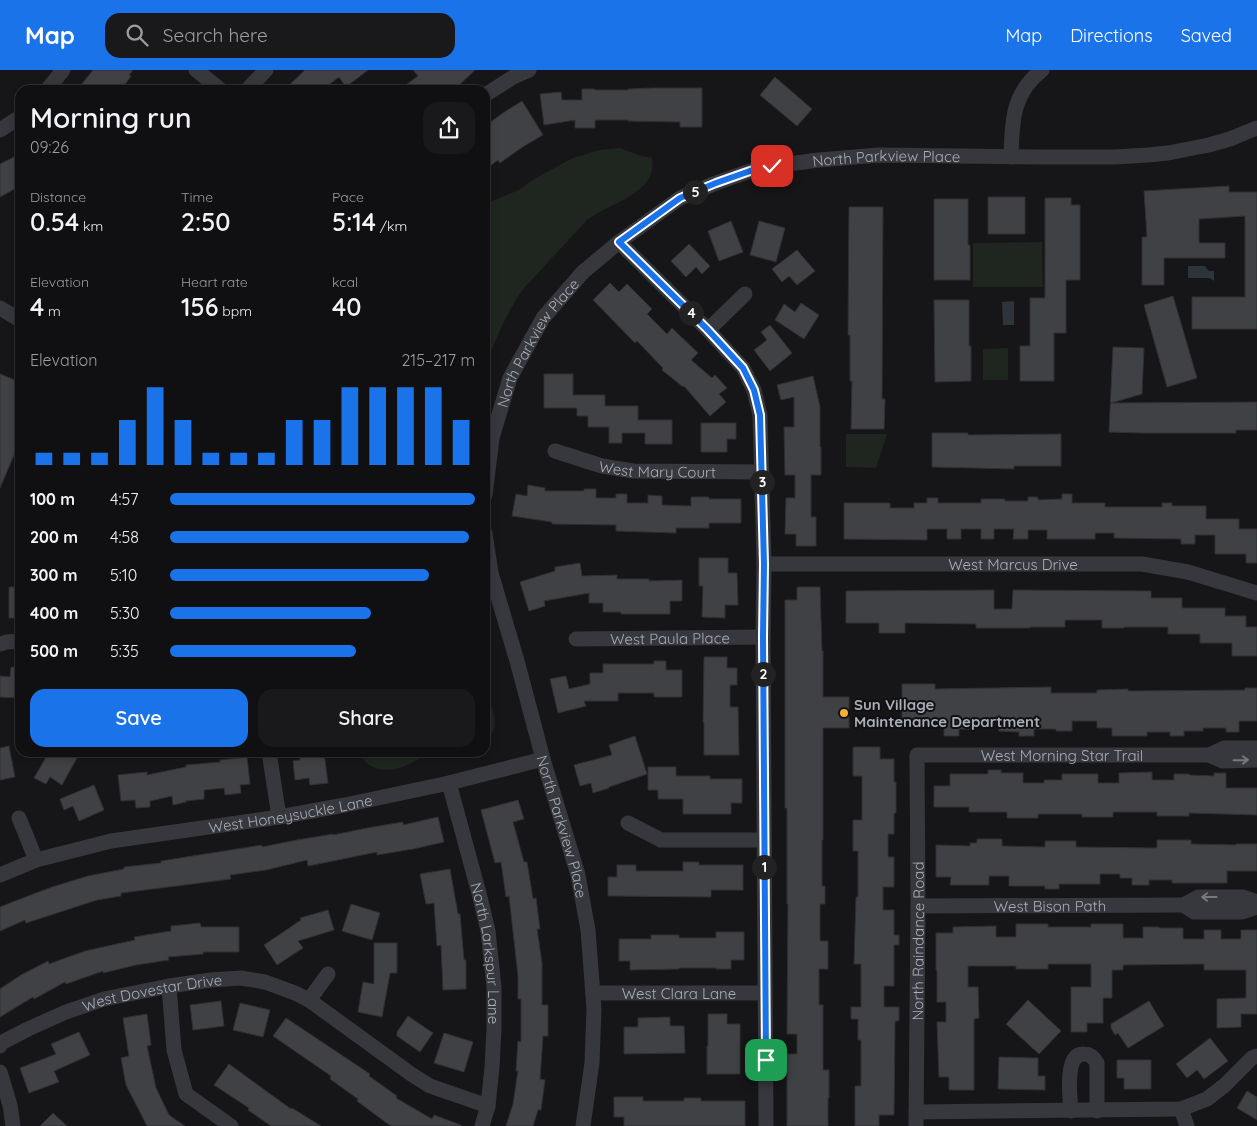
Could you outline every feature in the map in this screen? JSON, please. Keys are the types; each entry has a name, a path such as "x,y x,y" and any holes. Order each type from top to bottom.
{"street":[{"path":"51,85 63,70"},
{"path":"196,70 215,85"},
{"path":"252,85 266,70"},
{"path":"490,92 515,76 530,70"},
{"path":"1011,157 1012,123 1017,102 1029,82 1042,70"},
{"path":"0,130 15,120"},
{"name":"North Parkview Place","path":"490,432 510,378 543,318 583,272 619,242 680,198 716,183 750,171 772,166 879,155 1114,157 1168,153 1230,139 1257,128"},
{"path":"619,242 708,330 743,368 754,390 760,415 764,564 766,1126"},
{"path":"708,330 745,294"},
{"path":"0,308 15,317"},
{"name":"West Mary Court","path":"556,451 602,466 632,471 762,472"},
{"name":"West Marcus Drive","path":"764,564 1142,564 1188,572 1257,592"},
{"name":"North Parkview Place","path":"490,566 543,759 578,875 588,930 594,1009 592,1063 583,1126"},
{"name":"West Paula Place","path":"576,639 763,637"},
{"path":"0,644 15,641"},
{"name":"West Morning Star Trail","path":"1209,755 1224,748 1257,748"},
{"name":"West Morning Star Trail","path":"916,755 1209,755 1223,760 1257,760"},
{"name":"North Raindance Road","path":"916,755 918,906 916,1119"},
{"path":"270,757 279,817"},
{"name":"West Honeysuckle Lane","path":"0,875 36,860 111,841 279,817 345,805 449,783 543,759"},
{"name":"North Larkspur Lane","path":"449,783 488,931 494,987 492,1067 488,1106 482,1126"},
{"path":"18,818 36,860"},
{"path":"628,823 661,840 764,840"},
{"name":"West Bison Path","path":"918,906 1183,905 1198,897 1244,897 1257,902"},
{"name":"West Bison Path","path":"1183,905 1194,912 1242,912 1257,906"},
{"path":"309,1000 328,974"},
{"name":"West Dovestar Drive","path":"0,1046 1,1043 28,1028 66,1012 97,1002 169,986 241,978 265,982 309,1000 430,1086 488,1106"},
{"path":"169,986 174,1050 186,1094 231,1126"},
{"name":"West Clara Lane","path":"593,993 765,993"},
{"path":"1071,1111 1070,1068 1074,1058 1078,1055 1086,1054 1094,1058 1096,1063 1097,1111"},
{"path":"916,1119 1071,1111 1181,1109 1207,1099 1225,1085 1252,1058 1257,1056"},
{"path":"0,1072 10,1105 13,1126"},
{"path":"1181,1109 1187,1126"}],"shaded area":[{"path":"620,148 652,158 649,179 643,186 625,199 587,220 524,288 507,316 490,354 490,202 519,190 534,179 571,159 599,150"},
{"path":"1042,242 1043,287 973,287 973,243"},
{"path":"1188,266 1205,266 1209,271 1214,271 1214,281 1210,278 1188,278"},
{"path":"1014,301 1014,325 1003,325 1002,302"},
{"path":"1008,348 1008,380 983,380 983,349"},
{"path":"846,434 887,434 876,468 846,467"},
{"path":"490,702 495,724 490,736"},
{"path":"362,757 422,757 405,766 385,770 373,767"}],"building":[{"path":"93,70 133,70 125,85 81,85"},
{"path":"305,70 368,70 349,85 345,85 339,77 329,85 289,85"},
{"path":"413,70 475,70 459,85 406,85 418,76"},
{"path":"775,77 812,109 797,126 760,95"},
{"path":"702,88 702,127 680,127 680,122 628,120 595,120 595,128 575,128 575,120 544,125 540,94 561,92 562,100 582,100 582,89 628,90"},
{"path":"522,101 543,135 500,163 498,160 490,166 490,122"},
{"path":"15,156 15,189 0,197 0,164"},
{"path":"1229,186 1229,192 1257,192 1257,329 1192,329 1192,297 1245,297 1245,216 1199,219 1199,243 1225,243 1225,258 1164,258 1164,285 1142,285 1142,237 1147,237 1144,191"},
{"path":"988,197 1025,197 1025,234 988,234"},
{"path":"1045,198 1071,198 1071,205 1080,205 1080,280 1066,280 1066,333 1054,333 1054,381 1020,381 1020,346 1030,346 1030,298 1045,298"},
{"path":"934,199 968,199 970,280 934,280"},
{"path":"849,207 883,207 882,399 885,399 884,429 851,429 852,381 850,381 850,335 848,335"},
{"path":"731,221 743,252 719,261 708,231"},
{"path":"759,221 785,228 776,262 750,255"},
{"path":"689,244 710,266 702,274 696,267 686,277 671,261"},
{"path":"797,250 815,271 797,285 789,276 782,282 772,269"},
{"path":"610,283 619,292 627,284 652,309 647,314 667,334 672,328 698,353 691,360 712,378 715,375 727,388 719,394 726,402 710,416 684,386 662,370 663,368 637,341 635,343 593,300"},
{"path":"1173,296 1197,378 1167,387 1144,305"},
{"path":"934,300 969,300 971,381 935,382"},
{"path":"801,303 819,315 804,339 775,320 784,304 795,312"},
{"path":"770,325 792,353 770,371 754,350 767,340 761,332"},
{"path":"1113,347 1144,348 1142,394 1111,403 1257,402 1257,430 1236,430 1236,433 1109,432"},
{"path":"0,374 15,380 15,453 0,488"},
{"path":"544,374 573,374 573,395 605,395 605,406 638,406 638,420 672,420 672,444 645,444 645,433 622,433 622,443 609,443 609,427 588,427 588,416 577,416 577,408 544,408"},
{"path":"813,376 820,407 821,447 821,475 811,475 811,517 816,517 816,546 796,546 796,534 785,534 786,498 795,498 795,475 785,475 784,427 794,427 794,397 781,400 777,385"},
{"path":"701,423 736,423 736,439 727,439 727,452 701,452"},
{"path":"932,433 968,433 968,435 1061,434 1061,466 1014,466 1014,469 932,467"},
{"path":"528,485 545,488 545,491 584,491 584,489 596,489 596,498 616,498 616,494 627,494 627,503 648,503 648,495 662,496 662,505 691,506 691,497 741,499 741,523 709,523 709,528 676,528 676,533 616,531 616,525 552,524 552,522 512,516 516,494 527,496"},
{"path":"1062,494 1072,494 1072,503 1105,503 1105,507 1162,507 1162,503 1172,503 1172,506 1206,506 1206,519 1239,519 1239,529 1257,529 1257,563 1246,563 1246,554 1215,554 1215,535 1195,535 1195,544 1181,544 1181,539 1114,538 1114,533 1095,533 1095,539 1047,539 1047,530 1028,530 1028,539 1013,539 1014,529 994,529 994,539 981,539 981,529 961,529 961,539 947,539 947,529 927,529 927,540 844,539 844,503 890,503 890,508 914,508 914,503 927,503 927,498 938,498 938,503 981,503 981,499 1028,501 1028,497 1038,497 1038,500 1062,499"},
{"path":"699,558 728,558 728,573 737,573 738,605 725,605 725,618 702,617 703,586 699,586"},
{"path":"580,563 582,576 617,575 617,579 649,579 649,581 682,580 682,601 670,601 670,614 621,614 621,612 603,612 603,603 589,603 589,593 544,601 545,606 529,611 520,582 555,571 555,567"},
{"path":"9,587 15,587 15,618 9,618"},
{"path":"797,587 820,587 823,697 849,697 849,728 823,728 822,886 825,886 825,904 820,904 820,941 828,941 828,969 819,969 819,1005 823,1005 823,1070 829,1070 828,1126 787,1126 787,1054 797,1054 797,1034 787,1034 788,904 787,808 785,808 785,600 797,600"},
{"path":"994,590 994,609 1012,609 1013,590 1151,591 1151,598 1182,598 1182,608 1225,608 1225,616 1246,616 1246,627 1257,627 1257,656 1232,656 1232,643 1200,643 1200,634 1168,634 1168,627 1102,628 1102,620 1065,620 1065,627 1030,628 976,628 976,624 905,623 905,633 879,633 879,623 846,623 846,591"},
{"path":"704,657 727,657 727,668 737,668 737,685 730,685 730,707 738,707 739,755 704,755"},
{"path":"654,661 666,661 666,670 682,670 682,697 654,697 654,693 618,693 618,701 584,701 586,706 558,713 550,679 566,676 569,689 590,684 590,673 603,673 603,664 654,664"},
{"path":"11,667 15,667 15,698 0,697 0,676 10,677"},
{"path":"902,684 935,684 935,689 1051,687 1051,693 1097,693 1097,690 1128,689 1128,691 1245,690 1245,688 1257,688 1257,721 1239,721 1239,732 1226,732 1226,728 1203,728 1203,731 1184,731 1184,736 1170,736 1170,732 1147,732 1147,736 1112,736 1112,728 1097,728 1097,721 1072,721 1072,731 1034,729 1034,736 1019,736 1019,732 999,731 999,721 975,721 976,729 959,729 959,736 944,736 944,727 919,727 919,720 902,720"},
{"path":"635,736 647,774 593,793 591,783 580,786 574,765 612,755 609,745"},
{"path":"9,746 15,777 0,780 0,748"},
{"path":"853,747 880,747 880,759 894,759 894,782 896,782 894,834 888,834 888,857 894,857 894,887 883,887 883,910 894,910 894,935 899,935 899,945 894,945 894,986 884,986 884,1007 899,1007 899,1021 895,1021 894,1115 879,1115 879,1126 855,1126 855,1086 861,1086 861,1040 858,1040 858,1019 851,1019 851,1007 861,1007 861,964 854,964 856,897 858,897 858,851 853,851 853,820 862,820 862,776 853,776"},
{"path":"46,757 77,757 62,785 50,777 46,784 34,778"},
{"path":"247,757 250,784 240,785 241,793 225,795 224,788 204,790 204,799 173,805 172,796 150,801 150,807 136,808 135,800 121,801 118,775 147,772 147,775 186,767 186,765"},
{"path":"300,757 325,757 328,783 310,785 309,778 295,780 293,761 300,760"},
{"path":"648,767 676,767 676,776 710,776 710,779 742,779 742,803 731,803 731,814 683,814 683,799 658,799 658,790 648,790"},
{"path":"988,770 1001,770 1001,773 1023,773 1023,783 1044,783 1044,780 1062,780 1062,774 1098,774 1098,783 1119,783 1119,773 1152,772 1152,780 1174,780 1174,774 1214,776 1214,773 1226,773 1226,788 1257,788 1257,815 1189,813 1189,816 1157,816 1157,812 1113,812 1113,817 1082,817 1082,814 1038,814 1038,818 1007,818 1007,812 969,812 969,807 934,807 934,786 950,786 950,774 988,774"},
{"path":"94,785 104,810 79,821 73,806 64,810 60,799"},
{"path":"518,800 524,819 513,822 524,862 527,862 533,899 536,898 540,929 537,929 542,963 542,1005 548,1005 548,1036 543,1036 540,1079 545,1080 541,1110 538,1110 533,1126 506,1126 513,1104 518,1071 516,1071 518,1041 521,1042 521,999 518,999 518,976 509,896 506,897 501,862 495,863 481,810"},
{"path":"438,817 444,842 377,855 377,852 308,866 307,860 266,870 230,875 231,879 121,893 121,896 97,900 26,923 25,920 0,931 0,907 52,887 88,876 124,869 124,867 161,863 161,861 262,845 262,847 403,822 403,825"},
{"path":"977,839 1002,839 1002,846 1045,847 1045,841 1076,841 1076,847 1157,848 1157,840 1191,840 1191,844 1257,844 1257,871 1227,871 1227,883 1172,883 1172,880 1149,880 1149,885 1132,885 1132,878 1120,878 1120,874 1100,874 1100,884 1059,884 1059,889 1045,889 1045,886 1009,886 1009,876 989,876 989,885 950,885 951,877 936,877 936,845 970,846 970,843 977,843"},
{"path":"683,862 699,862 699,865 743,865 743,890 711,890 711,897 608,896 608,877 617,877 617,865 636,865 636,871 683,871"},
{"path":"450,869 458,914 460,914 464,960 466,960 466,989 443,990 441,945 437,946 434,903 426,904 420,874"},
{"path":"351,904 380,913 372,940 342,931"},
{"path":"328,910 334,930 298,941 303,948 277,965 264,945 301,920 300,918"},
{"path":"200,923 201,927 239,927 239,952 203,952 203,954 168,957 169,960 103,973 103,971 66,984 65,982 34,999 33,997 0,1017 0,989 21,975 48,961 49,964 85,951 135,940 134,937 171,931 171,926"},
{"path":"1016,924 1048,924 1048,927 1091,927 1091,924 1123,924 1123,938 1143,938 1143,927 1183,928 1183,939 1204,939 1204,930 1221,930 1221,939 1241,939 1241,930 1257,930 1257,1014 1241,1014 1241,1027 1217,1028 1217,999 1246,998 1246,970 1204,970 1204,964 1123,965 1123,970 1112,970 1112,998 1103,998 1103,1023 1087,1023 1087,1032 1071,1032 1071,987 1091,987 1091,964 1048,964 1048,969 1016,969 1016,966 968,966 968,987 978,987 979,1018 974,1019 974,1090 949,1090 949,1077 939,1077 937,1022 946,1022 946,1002 937,1002 936,933 953,933 953,927 996,926 996,937 1016,937"},
{"path":"716,932 744,932 744,960 731,960 731,969 679,968 630,970 630,961 619,961 619,939 651,939 651,935 679,935 679,938 716,938"},
{"path":"374,943 397,943 397,973 390,973 382,1017 358,1012 363,982 374,984"},
{"path":"1028,1000 1061,1031 1039,1054 1006,1024"},
{"path":"221,1001 224,1026 193,1030 190,1005"},
{"path":"1149,1001 1164,1026 1128,1048 1118,1033 1115,1035 1111,1024"},
{"path":"240,1003 270,1010 263,1037 233,1030"},
{"path":"147,1014 151,1045 147,1046 156,1088 169,1115 185,1126 147,1126 126,1085 121,1058 129,1056 123,1018"},
{"path":"708,1014 727,1014 727,1024 740,1024 740,1074 707,1074"},
{"path":"408,1016 433,1033 420,1052 397,1036 397,1032"},
{"path":"670,1017 670,1026 684,1026 685,1053 624,1054 624,1027 638,1027 638,1018"},
{"path":"286,1018 370,1074 369,1076 397,1096 396,1098 432,1119 434,1115 461,1126 392,1126 388,1124 330,1079 331,1076 273,1036"},
{"path":"79,1032 90,1055 54,1071 59,1082 29,1093 20,1068 56,1054 51,1044"},
{"path":"444,1033 473,1042 464,1072 434,1063"},
{"path":"1210,1038 1228,1061 1204,1079 1197,1070 1187,1078 1176,1064"},
{"path":"999,1057 1038,1058 1038,1076 1045,1076 1045,1090 998,1089"},
{"path":"1117,1060 1151,1060 1151,1089 1124,1089 1124,1078 1117,1078"},
{"path":"229,1064 291,1109 321,1126 271,1126 248,1110 249,1108 214,1085"},
{"path":"1247,1091 1257,1097 1257,1120 1237,1108"},
{"path":"614,1097 643,1097 643,1101 684,1101 684,1098 701,1098 701,1101 745,1101 745,1126 624,1126 624,1117 614,1117"},
{"path":"53,1113 67,1126 40,1126"}],"place":[{"name":"Sun Village Maintenance Department","path":"844,713"}],"route":[{"path":"766,1060 764,564 760,415 754,390 743,368 708,330 619,242 680,198 750,171 772,166"}]}
